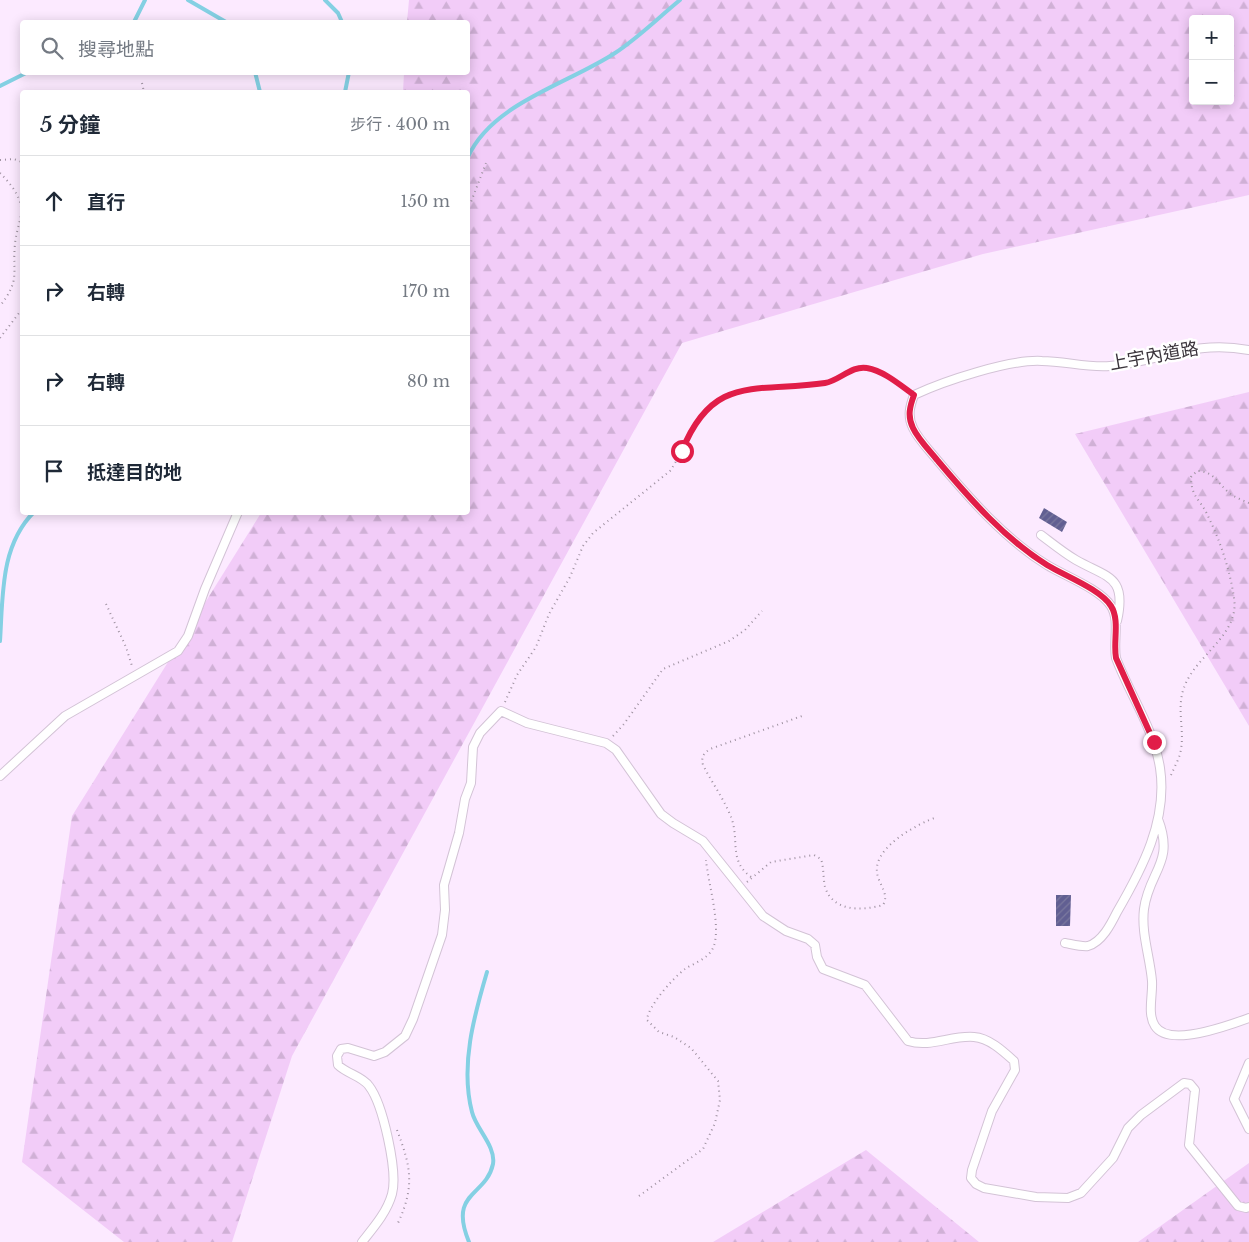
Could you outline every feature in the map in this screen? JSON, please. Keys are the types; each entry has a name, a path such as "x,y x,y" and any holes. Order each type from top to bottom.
{"lane":[{"name":"上宇內道路","path":"914,395 938,384 1019,362 1040,360 1108,367 1209,346 1249,350"},
{"path":"914,395 909,410 912,428 961,488 1013,540 1046,565 1098,595 1110,606 1115,616 1116,658 1154,742 1160,769 1161,792 1158,819 1149,853 1140,873 1110,925 1098,940 1087,946 1065,943"},
{"path":"0,776 65,716 171,657 184,644 237,515"},
{"path":"1041,536 1066,554 1106,573 1114,580 1119,593 1120,607 1115,633"},
{"path":"362,1242 382,1215 392,1193 393,1171 378,1102 369,1085 338,1065 337,1056 341,1049 348,1048 374,1056 385,1052 405,1036 413,1019 442,935 445,910 444,885 459,834 465,798 471,783 473,748 480,734 501,711 528,723 606,743 616,750 661,814 703,841 763,916 786,931 808,939 815,944 817,957 823,969 865,985 908,1041 918,1044 975,1037 989,1042 1014,1061 1015,1070 992,1111 972,1170 971,1178 976,1184 984,1188 1036,1197 1068,1198 1081,1192 1113,1158 1128,1128 1141,1115 1184,1083 1190,1084 1195,1090 1189,1145 1193,1152 1207,1164 1238,1206 1249,1207"},
{"path":"1158,819 1164,835 1164,856 1144,908 1144,925 1152,981 1151,1012 1155,1026 1165,1034 1177,1036 1223,1027 1249,1018"},
{"path":"1249,1063 1234,1099 1249,1129"}],"path":[{"path":"142,83 144,90"},
{"path":"0,160 14,159 20,161"},
{"path":"470,203 486,163"},
{"path":"0,173 20,203"},
{"path":"0,306 8,296 14,281 15,244 20,220"},
{"path":"0,338 20,312"},
{"path":"501,711 517,675 536,647 549,614 570,577 583,546 593,534 670,471 677,462 699,417 712,404 733,393 755,387 827,383 858,368 868,368 892,380 914,395"},
{"path":"1170,777 1180,754 1181,699 1185,685 1207,652 1220,640 1227,628 1234,606 1223,553 1206,512 1195,497 1191,477 1197,470 1213,474 1229,492 1249,503"},
{"path":"106,604 132,662 131,679"},
{"path":"606,743 624,724 663,669 729,641 745,630 762,611"},
{"path":"751,877 742,870 737,860 734,826 703,766 702,759 704,753 710,749 802,716"},
{"path":"742,888 751,877 771,862 818,856 822,859 825,886 830,896 837,902 847,908 859,909 882,905 885,897 876,872 881,856 907,832 937,817"},
{"path":"639,1196 703,1149 715,1123 720,1100 718,1081 690,1048 674,1037 659,1032 647,1020 648,1012 675,978 705,957 712,949 715,937 714,912 703,841"}],"green space":[{"path":"409,0 1249,0 1249,195 983,254 682,343 292,1056 232,1242 124,1242 22,1162 72,816 260,515 470,515 470,90 403,90 404,75 470,75 470,20 407,20"},
{"path":"1249,392 1249,726 1075,434"},
{"path":"866,1150 979,1242 713,1242"},
{"path":"1249,1163 1249,1242 1138,1242"}],"building":[{"path":"1044,508 1067,522 1062,532 1039,518"},
{"path":"1056,895 1071,895 1070,926 1056,926"}],"waterway":[{"path":"135,20 145,0"},
{"path":"188,0 223,20"},
{"path":"325,0 338,13 341,20"},
{"path":"470,154 479,138 494,122 533,96 615,53 680,0"},
{"path":"0,86 22,75"},
{"path":"256,75 260,90"},
{"path":"345,90 348,75"},
{"path":"0,641 5,572 15,540 23,525 31,515"},
{"path":"469,1242 463,1213 471,1196 489,1175 493,1164 492,1151 472,1112 467,1077 473,1024 487,972"}],"route":[{"path":"682,451 699,417 712,404 733,393 755,387 827,383 858,368 868,368 892,380 914,395 909,410 912,428 961,488 1013,540 1046,565 1098,595 1110,606 1115,616 1114,644 1116,658 1154,742"}]}
